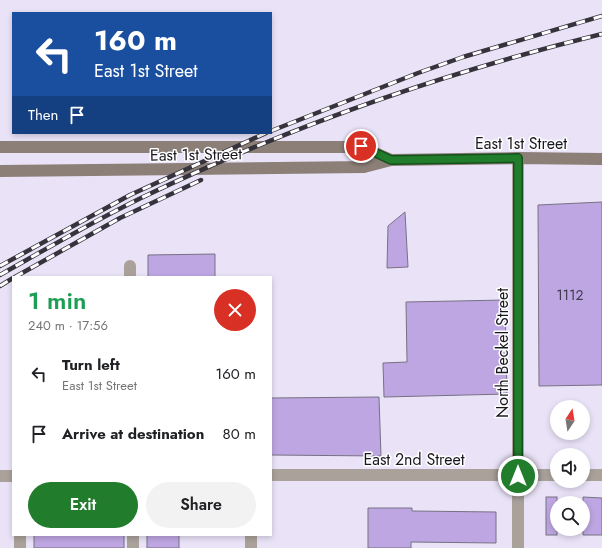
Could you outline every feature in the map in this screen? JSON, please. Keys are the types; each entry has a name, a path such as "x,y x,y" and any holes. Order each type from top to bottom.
{"main road":[{"path":"0,139 20,147"},
{"name":"East 1st Street","path":"0,147 361,146 391,160"},
{"name":"East 1st Street","path":"0,171 364,168 391,160 518,158 602,159"}],"street":[{"name":"North Beckel Street","path":"518,158 518,548"},
{"name":"East 2nd Street","path":"272,475 550,476"},
{"path":"590,475 602,475"},
{"path":"0,476 12,476"},
{"path":"20,536 20,548"},
{"path":"133,536 133,548"},
{"path":"251,536 251,548"}],"building":[{"path":"602,202 602,385 539,386 538,205"},
{"path":"405,212 408,267 387,268 388,226"},
{"path":"215,254 215,276 148,276 148,255"},
{"path":"505,300 507,394 384,397 383,363 407,362 406,302"},
{"path":"379,397 381,456 272,455 272,398"},
{"path":"546,497 550,497 550,535 546,535"},
{"path":"590,497 602,498 602,535 590,535"},
{"path":"368,508 412,508 412,511 496,512 496,543 411,542 411,548 368,548"},
{"path":"34,536 124,536 124,548 34,548"},
{"path":"147,536 179,536 179,548 147,548"}],"railway":[{"path":"272,131 418,73 463,57 602,16"},
{"path":"0,275 141,198 196,172 310,125 425,84 543,49 602,34"},
{"path":"0,266 130,195 264,134"},
{"path":"17,276 120,218 201,180"},
{"path":"0,286 12,279"}],"route":[{"path":"361,146 391,160 518,158 518,476"}]}
